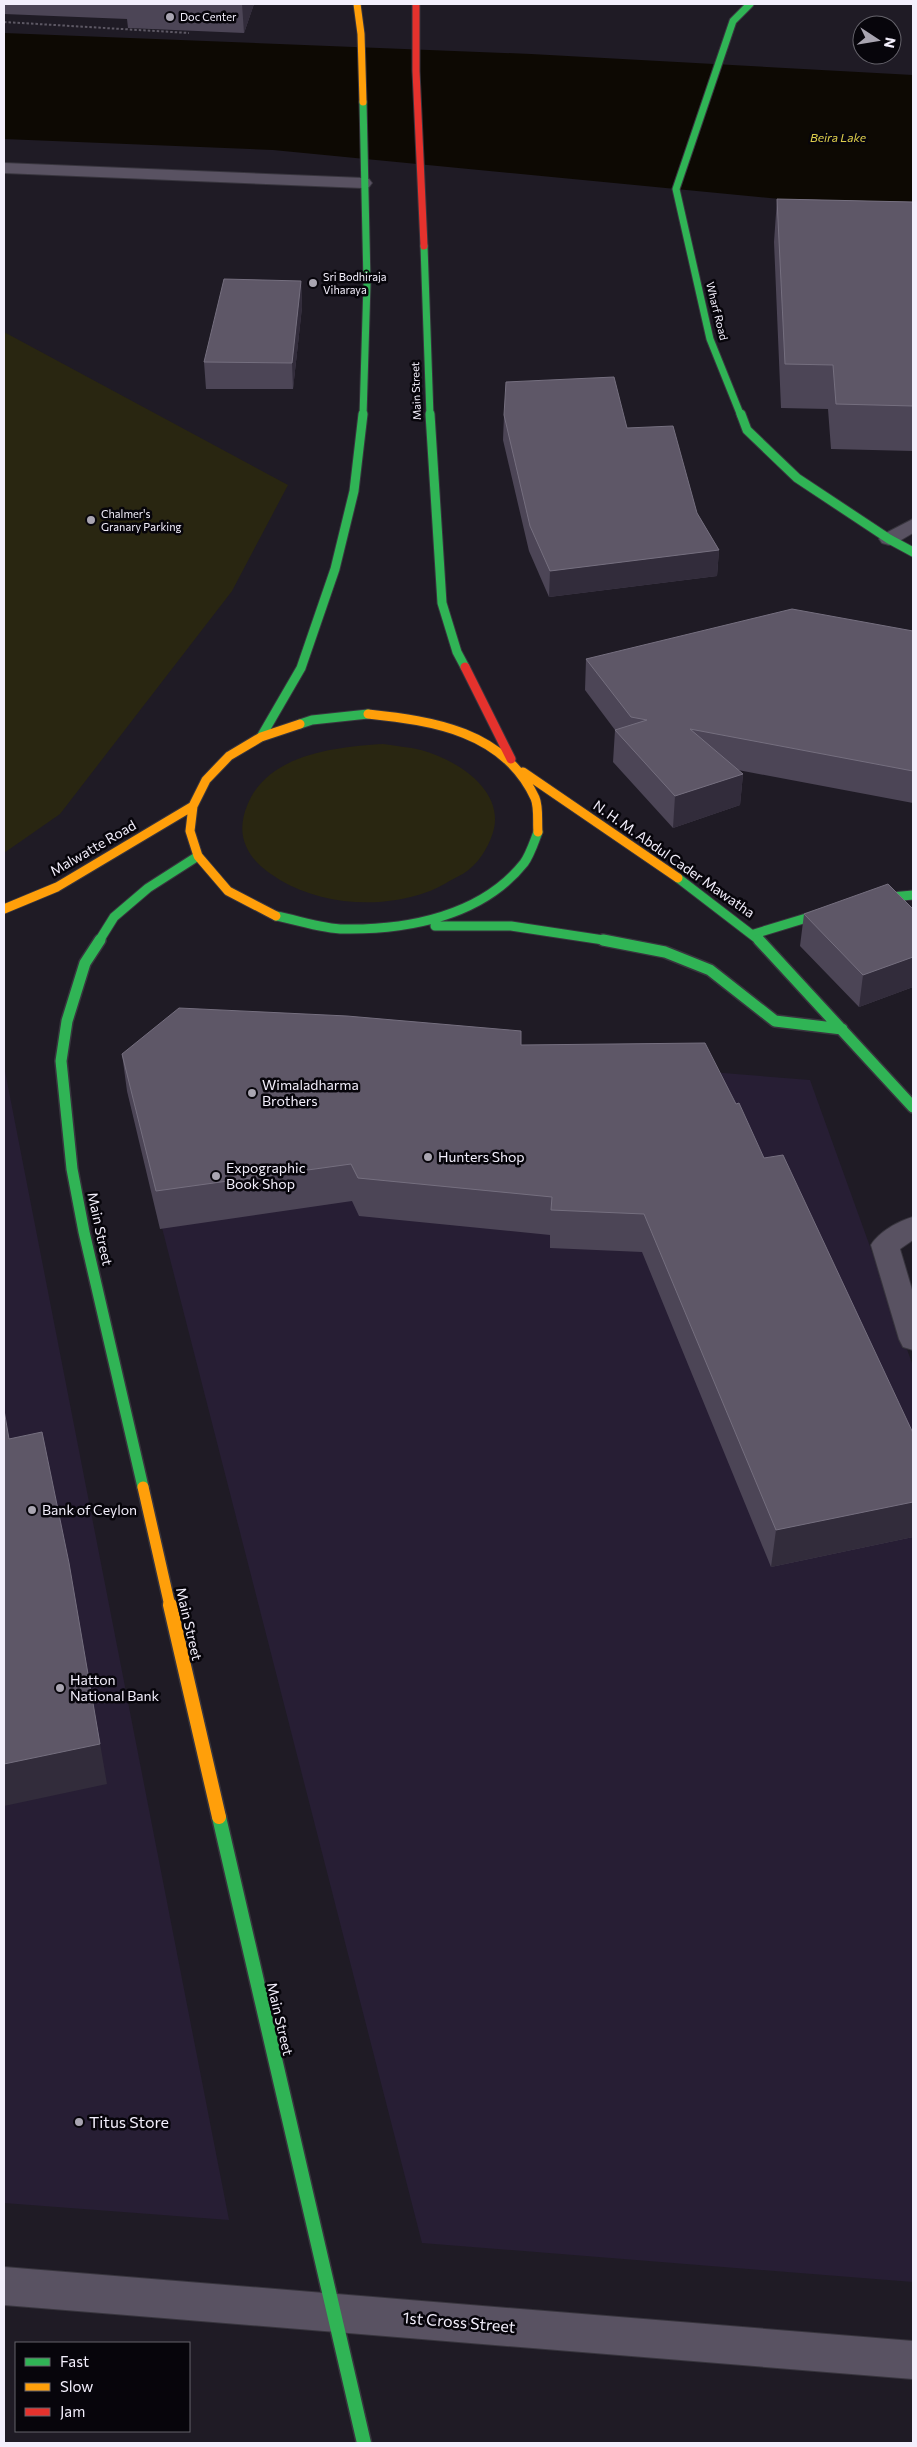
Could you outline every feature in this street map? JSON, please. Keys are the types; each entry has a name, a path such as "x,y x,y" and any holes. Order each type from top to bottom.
{"main road":[{"path":"358,4 361,34 366,283 364,408 354,491 334,569 300,668 261,737 230,756 206,780 193,806 190,831 198,856 228,892 278,917 342,929 408,926 511,926 595,938 665,952 710,970 775,1021 842,1029"},
{"name":"Main Street","path":"408,926 457,912 498,890 525,862 538,830 536,799 516,766 457,652 442,603 432,471 415,38 416,4"},
{"name":"Wharf Road","path":"750,4 733,21 676,189 710,339 747,430 797,478 889,539 913,552"},
{"name":"N. H. M. Abdul Cader Mawatha","path":"261,737 321,719 368,714 424,720 474,736 656,861 754,934 912,1104"},
{"name":"Malwatte Road","path":"4,909 57,887 193,806"},
{"name":"Main Street","path":"198,856 148,888 114,917 86,963 67,1022 61,1061 72,1169 84,1232 364,2443"},
{"path":"754,934 869,900 913,895"}],"street":[{"path":"4,168 363,176"},
{"path":"889,539 913,525"},
{"path":"913,1227 885,1245 913,1339"},
{"name":"1st Cross Street","path":"4,2286 913,2360"}],"path":[{"path":"4,22 189,34"}],"shaded area":[{"path":"4,332 288,485 232,591 60,814 4,853"},
{"path":"383,744 421,750 450,762 464,770 487,793 493,807 495,822 491,838 482,856 473,866 463,874 431,891 391,901 352,902 314,895 296,888 265,870 256,861 244,841 243,821 247,806 257,789 270,775 286,764 324,751"},
{"path":"190,1030 810,1080 913,1366 913,2282 422,2243 127,1091"},
{"path":"4,1066 229,2220 4,2203"}],"water":[{"name":"Beira Lake","path":"4,33 531,54 913,75 913,212 273,150 4,139"}],"building":[{"path":"777,199 913,202 913,406 836,404 833,365 785,364"},
{"path":"224,279 301,281 292,363 204,362"},
{"path":"614,377 627,428 673,426 697,513 719,550 550,571 530,526 504,415 506,382"},
{"path":"792,609 913,631 913,771 690,729 743,774 675,796 615,730 647,720 631,717 586,659"},
{"path":"888,884 913,909 913,957 863,975 804,914"},
{"path":"179,1008 347,1016 521,1031 521,1045 705,1043 736,1104 739,1103 764,1158 783,1155 913,1433 913,1502 776,1530 644,1214 551,1210 552,1197 358,1178 351,1164 156,1191 122,1054"},
{"path":"4,1410 9,1439 42,1432 69,1563 100,1744 4,1764"}],"traffic: fast":[{"path":"750,4 733,21 676,189 710,339 747,430 797,478 889,539 913,552"},
{"path":"261,737 301,668 335,569 354,491 364,408 367,283 363,102"},
{"path":"424,246 428,383 442,603 457,652 465,667"},
{"path":"300,724 312,720 368,714"},
{"path":"276,916 342,929 408,925 457,912 498,890 525,862 538,832"},
{"path":"143,1487 84,1232 72,1169 61,1061 67,1021 85,963 114,917 148,888 198,856"},
{"path":"678,878 754,934 913,1107"},
{"path":"754,934 869,899 913,895"},
{"path":"435,926 511,926 595,938 665,952 710,970 775,1021 842,1029"},
{"path":"219,1817 364,2443"}],"traffic: slow":[{"path":"357,4 361,34 363,102"},
{"path":"368,714 424,720 474,736 512,762 536,799 538,832"},
{"path":"276,916 228,891 198,856 190,831 193,806 206,780 229,756 261,737 300,724"},
{"path":"523,772 678,878"},
{"path":"4,909 57,887 193,806"},
{"path":"143,1487 219,1817"}],"traffic: jam":[{"path":"416,4 416,71 424,246"},
{"path":"465,667 511,759"}],"place":[{"name":"Doc Center","path":"170,17"},
{"name":"Sri Bodhiraja Viharaya","path":"313,283"},
{"name":"Chalmer's Granary Parking","path":"91,520"},
{"name":"Wimaladharma Brothers","path":"252,1093"},
{"name":"Hunters Shop","path":"428,1157"},
{"name":"Expographic Book Shop","path":"216,1176"},
{"name":"Bank of Ceylon","path":"32,1510"},
{"name":"Hatton National Bank","path":"60,1688"},
{"name":"Titus Store","path":"79,2122"}]}
